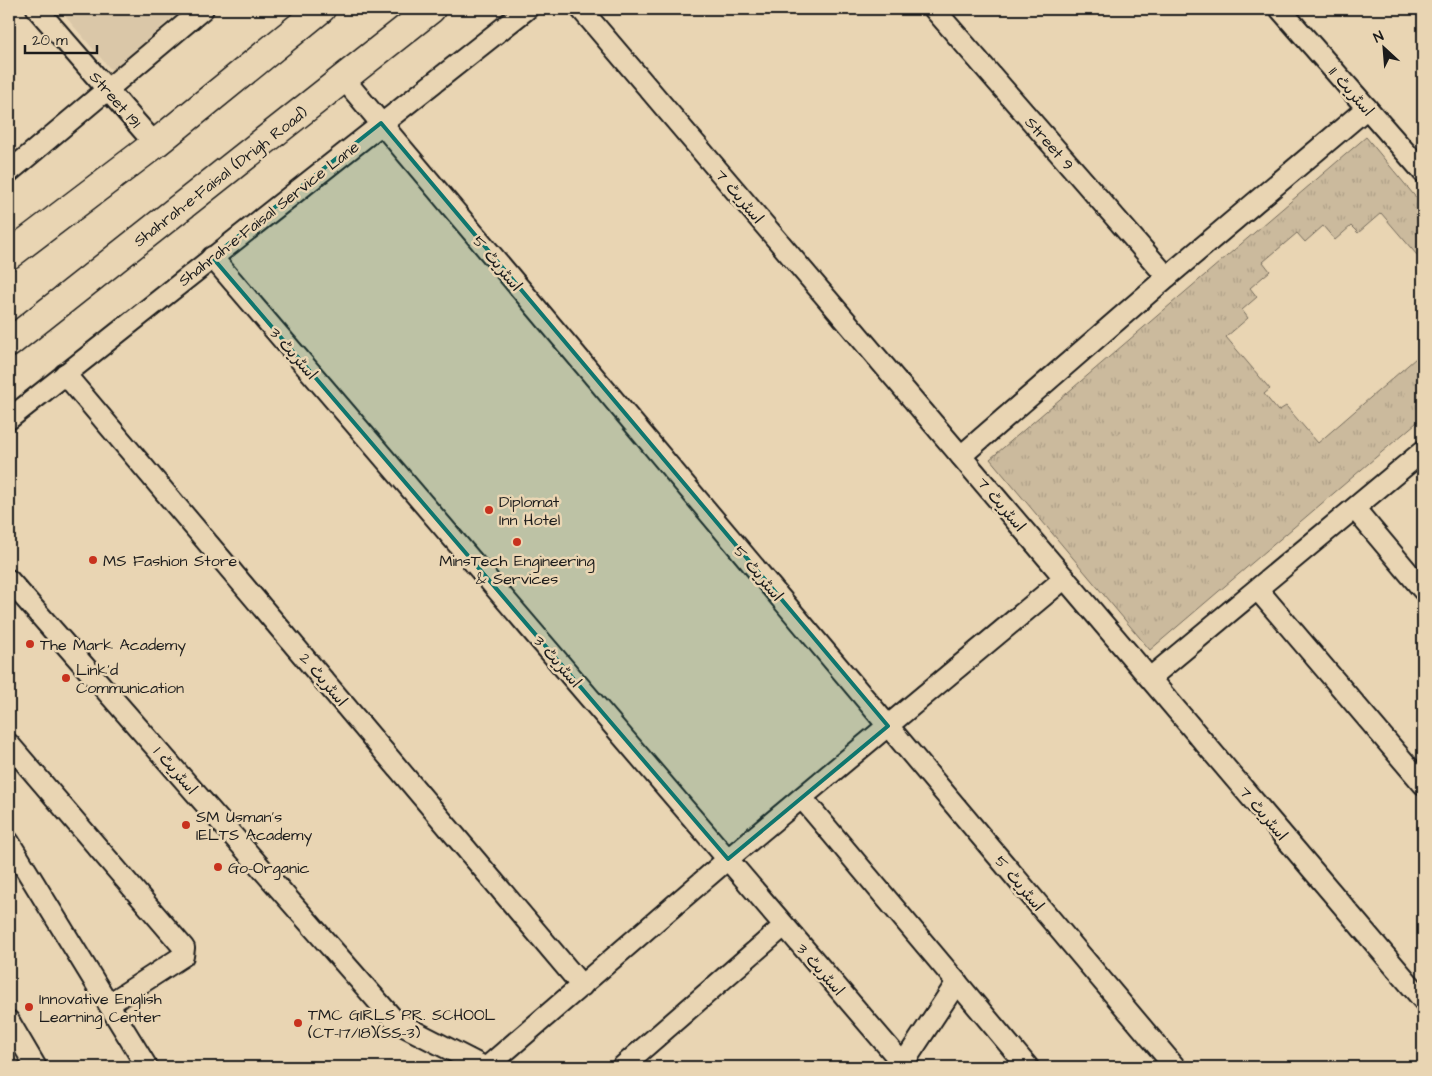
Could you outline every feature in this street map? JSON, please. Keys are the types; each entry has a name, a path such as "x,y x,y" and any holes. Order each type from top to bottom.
{"highway":[{"path":"9,255 155,144 320,9"},
{"name":"Shahrah-e-Faisal (Drigh Road)","path":"9,343 431,9"}],"street":[{"name":"Street 191","path":"37,9 155,144"},
{"path":"9,172 108,91 203,9"},
{"name":"Shahrah-e-Faisal Service Lane","path":"9,419 527,9"},
{"name":"اسٹریٹ 7","path":"581,9 1423,1000"},
{"name":"Street 9","path":"934,9 1167,277"},
{"name":"اسٹریٹ 11","path":"1280,9 1423,172"},
{"name":"اسٹریٹ 5","path":"344,78 1175,1067"},
{"path":"961,456 1167,277 1367,108"},
{"name":"اسٹریٹ 3","path":"212,257 728,859 902,1066"},
{"name":"اسٹریٹ 2","path":"65,374 582,986"},
{"path":"1150,678 1423,451"},
{"path":"1355,509 1423,590"},
{"path":"486,1067 728,859 1065,578"},
{"name":"اسٹریٹ 1","path":"9,580 396,1022 486,1067"},
{"path":"1258,590 1423,784"},
{"path":"9,744 184,948 183,956 109,1004"},
{"path":"802,798 1028,1067"},
{"path":"9,842 147,1067"},
{"path":"622,1067 784,926"},
{"path":"902,1066 957,982"},
{"path":"9,1021 36,1067"}],"highlighted area":[{"path":"381,123 888,726 728,859 212,257"}],"shaded area":[{"path":"59,9 182,9 112,71"}],"green space":[{"path":"1366,137 1423,206 1423,262 1381,213 1358,233 1351,226 1335,240 1323,226 1305,242 1297,233 1263,262 1270,271 1250,288 1257,297 1242,310 1248,318 1226,337 1270,389 1264,394 1278,411 1286,406 1318,443 1423,352 1423,417 1150,650 990,459"}],"place":[{"name":"Diplomat Inn Hotel","path":"489,510"},
{"name":"MinsTech Engineering & Services","path":"517,542"},
{"name":"MS Fashion Store","path":"93,560"},
{"name":"The Mark Academy","path":"30,644"},
{"name":"Link'd Communication","path":"66,678"},
{"name":"SM Usman's IELTS Academy","path":"186,825"},
{"name":"Go-Organic","path":"218,867"},
{"name":"Innovative English Learning Center","path":"29,1007"},
{"name":"TMC GIRLS PR. SCHOOL (CT-17/18)(SS-3)","path":"298,1023"}]}
